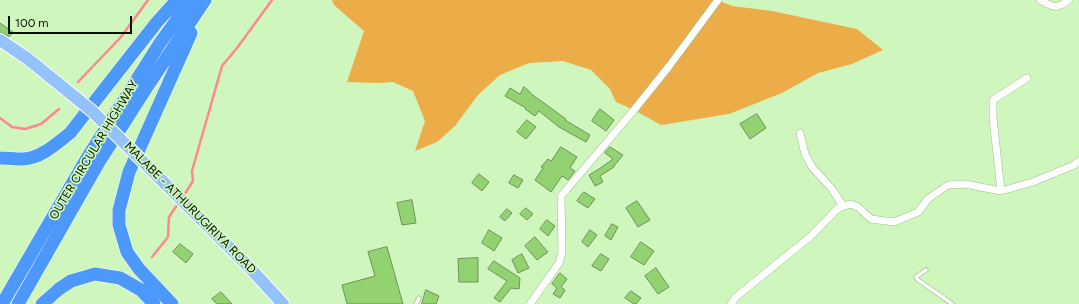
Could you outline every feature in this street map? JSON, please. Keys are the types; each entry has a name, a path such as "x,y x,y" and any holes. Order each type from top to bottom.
{"highway":[{"path":"0,158 24,159 38,156 53,147 70,133 157,22 177,0"},
{"name":"OUTER CIRCULAR HIGHWAY","path":"2,304 87,158 160,43 191,0"},
{"path":"172,304 139,269 128,252 119,225 119,210 129,172 206,0"},
{"name":"OUTER CIRCULAR HIGHWAY","path":"18,304 99,162 147,87 206,0"},
{"path":"42,304 71,281 95,274 120,278 141,290 154,304"}],"main road":[{"name":"MALABE - ATHURUGIRIYA ROAD","path":"0,40 28,59 92,111 250,268 283,304"}],"street":[{"path":"530,304 559,262 562,253 561,196 666,71 718,0"},
{"path":"1040,0 1052,7 1060,6 1069,0"},
{"path":"1001,191 993,118 993,100 1027,78"},
{"path":"800,133 805,154 812,167 847,205"},
{"path":"731,304 736,297 811,236 837,209 847,205 858,207 871,219 894,222 918,212 928,199 948,185 965,184 1001,191 1033,182 1074,165 1079,161"}],"lane":[{"path":"926,270 916,277 918,280 952,304"},
{"path":"416,304 418,298"}],"shaded area":[{"path":"332,0 717,0 732,6 772,11 857,29 883,50 852,64 818,73 782,93 729,114 661,125 616,102 610,89 591,70 563,61 529,63 500,75 478,95 455,126 437,142 415,151 425,121 413,91 393,82 347,82 364,31 334,5"}],"building":[{"path":"0,23 13,32 9,37 0,33"},
{"path":"524,87 566,119 565,120 590,135 586,142 559,127 539,111 535,116 525,109 526,108 505,96 510,88 520,94"},
{"path":"600,109 614,120 606,131 592,121"},
{"path":"757,114 766,128 750,139 740,124"},
{"path":"527,120 536,127 526,139 517,132"},
{"path":"561,147 577,157 570,168 575,171 568,180 562,176 551,192 535,180 543,168 541,167 548,159 551,161"},
{"path":"610,147 623,155 614,167 600,176 603,182 595,186 589,175 613,159 605,153"},
{"path":"479,174 489,182 482,191 472,183"},
{"path":"514,175 523,180 518,188 509,183"},
{"path":"584,192 595,199 588,208 577,201"},
{"path":"412,200 416,223 402,225 397,203"},
{"path":"637,201 650,220 638,227 626,208"},
{"path":"526,208 533,214 527,220 520,214"},
{"path":"507,209 512,213 505,221 500,217"},
{"path":"547,220 555,226 548,236 540,229"},
{"path":"612,224 618,227 611,240 605,236"},
{"path":"489,230 502,238 494,251 482,243"},
{"path":"590,230 597,235 588,247 582,242"},
{"path":"535,237 548,252 537,260 525,246"},
{"path":"641,242 654,251 644,265 631,257"},
{"path":"180,244 193,254 186,263 173,252"},
{"path":"387,247 403,304 347,304 342,285 375,276 368,252"},
{"path":"522,254 529,268 518,273 512,260"},
{"path":"601,254 609,259 601,271 592,266"},
{"path":"478,258 478,282 459,282 458,259"},
{"path":"494,261 520,278 519,289 511,288 500,302 494,298 507,281 488,269"},
{"path":"656,268 669,287 658,294 645,276"},
{"path":"560,273 567,279 561,287 565,290 560,298 553,294 557,288 552,284"},
{"path":"426,290 439,296 436,304 422,304"},
{"path":"631,291 641,298 636,304 625,298"},
{"path":"221,292 232,304 217,304 212,299"}],"waterway":[{"path":"78,82 121,37 148,0"},
{"path":"183,197 193,181 192,171 222,66 272,0"},
{"path":"0,118 12,127 25,129 41,124 59,109"},
{"path":"152,257 168,237 169,217 179,202"}]}
